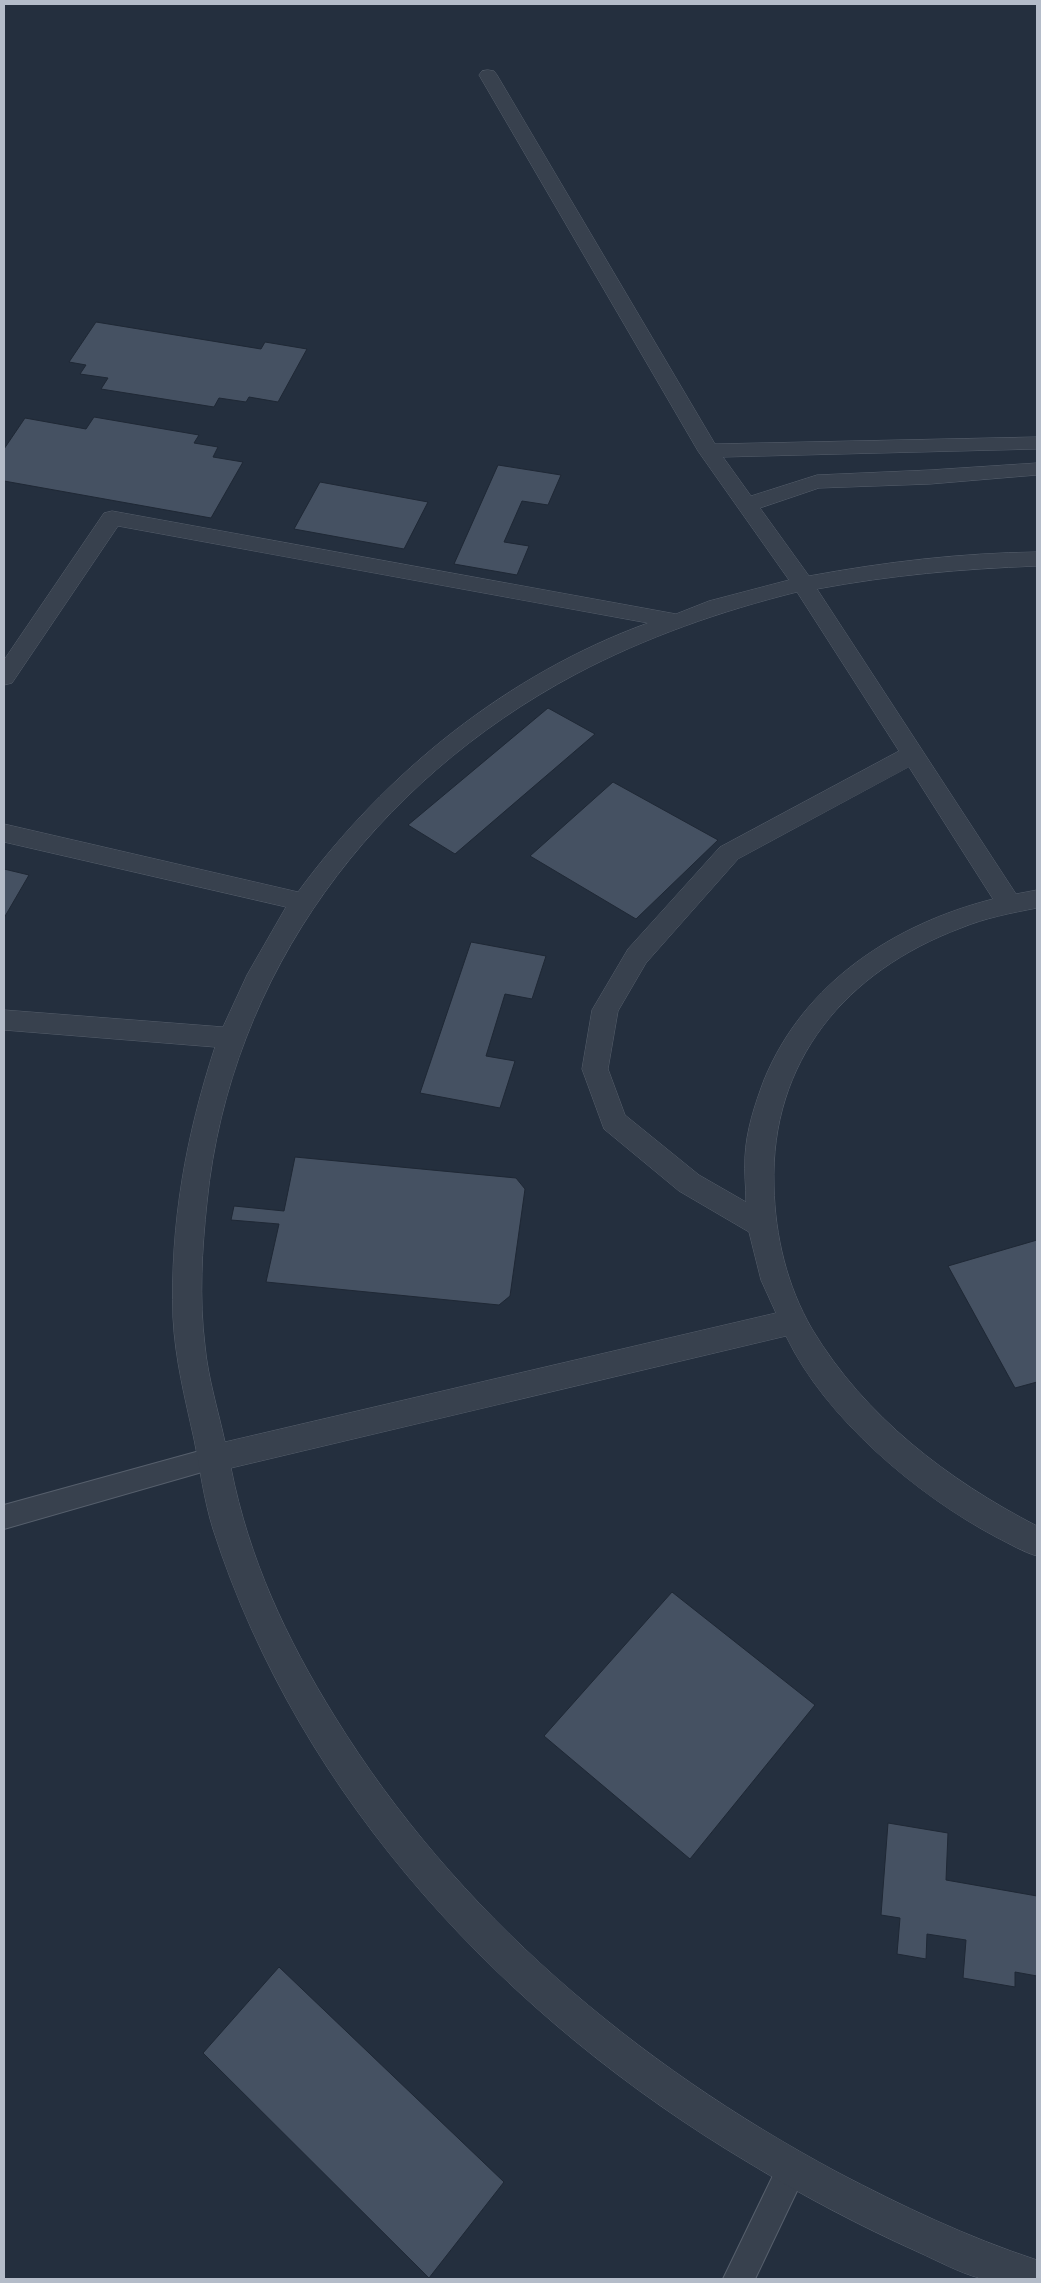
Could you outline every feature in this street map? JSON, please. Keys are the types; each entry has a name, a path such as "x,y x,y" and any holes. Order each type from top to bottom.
{"street":[{"path":"488,75 708,451 803,584 1009,903"},
{"path":"708,451 1037,443"},
{"path":"746,505 816,482 930,477 1037,469"},
{"path":"4,678 112,518 676,621"},
{"path":"1037,559 938,564 870,572 803,584 739,600 676,621 615,646 557,674 501,708 449,745 400,787 355,834 303,902 277,940 246,999 222,1063 203,1132 191,1204 187,1280 192,1359 228,1526 262,1612 305,1699 360,1786 425,1871 502,1953 589,2032 686,2104 792,2170 907,2228 1037,2279"},
{"path":"761,1226 689,1184 614,1121 595,1069 605,1010 637,956 729,853 913,754"},
{"path":"4,833 303,902"},
{"path":"1037,899 1009,903 962,916 920,934 880,957 845,984 815,1016 790,1051 772,1090 761,1133 757,1178 761,1226 773,1274 793,1322 822,1369 858,1415 902,1458 953,1496 1010,1530 1037,1542"},
{"path":"4,1020 231,1038"},
{"path":"214,1458 793,1322"}],"lane":[{"path":"4,1517 214,1458"},
{"path":"739,2279 792,2170"}],"building":[{"path":"96,322 261,349 265,342 307,349 278,402 249,397 246,402 219,398 214,407 101,389 108,378 80,374 86,365 69,362"},
{"path":"94,417 199,435 194,443 218,447 213,457 243,462 211,518 4,481 4,449 25,418 86,429"},
{"path":"498,465 561,475 548,505 522,501 504,542 529,546 517,575 454,564"},
{"path":"320,482 428,502 404,549 294,529"},
{"path":"548,708 595,734 455,854 408,825"},
{"path":"613,782 718,840 636,919 530,856"},
{"path":"4,869 29,875 4,918"},
{"path":"471,942 546,956 532,999 505,994 486,1056 515,1061 500,1108 420,1093"},
{"path":"295,1157 516,1178 525,1189 510,1296 499,1305 266,1282 279,1224 231,1220 234,1206 284,1211"},
{"path":"1037,1240 1037,1382 1015,1388 948,1266"},
{"path":"672,1592 815,1705 690,1859 544,1736"},
{"path":"888,1823 948,1833 946,1880 1037,1896 1037,1976 1015,1972 1015,1987 963,1978 966,1940 927,1934 926,1959 897,1954 900,1918 881,1915"},
{"path":"279,1967 504,2182 429,2278 203,2053"}]}
